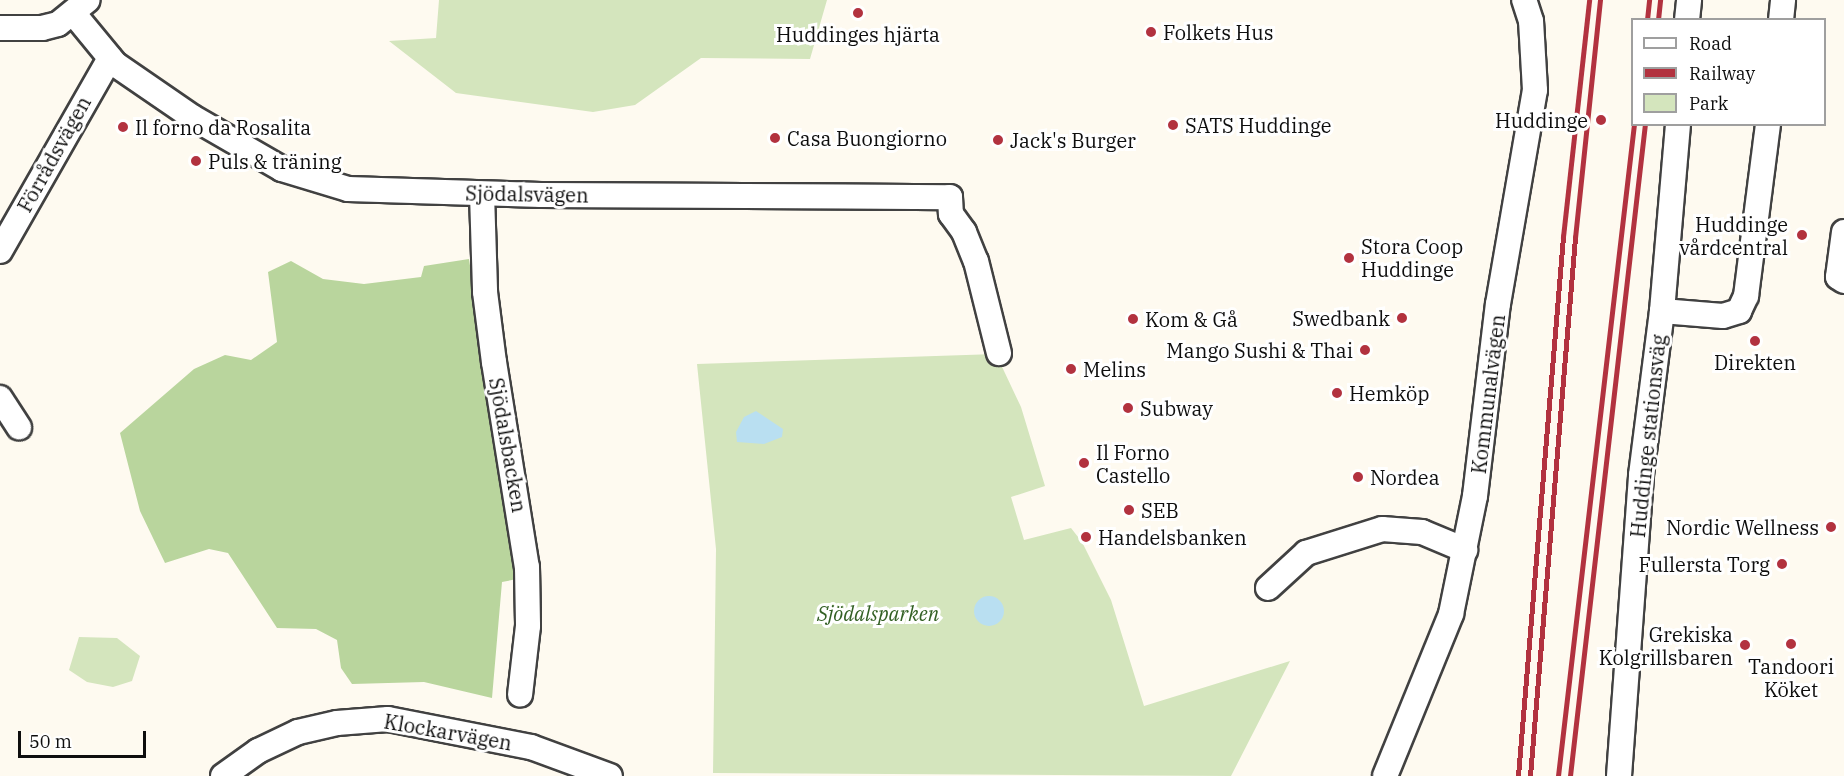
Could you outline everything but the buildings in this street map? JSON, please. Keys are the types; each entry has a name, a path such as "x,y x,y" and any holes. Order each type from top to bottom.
{"street":[{"name":"Kommunalvägen","path":"1385,776 1451,614 1465,550 1498,304 1535,90 1531,21 1524,0"},
{"path":"1687,18 1689,0"},
{"path":"1781,18 1783,0"},
{"name":"Sjödalsvägen","path":"0,28 42,28 81,7 110,58 130,77 192,117 303,177 348,189 482,194 950,197 951,214 964,232 976,261 999,352"},
{"name":"Förrådsvägen","path":"0,251 110,58"},
{"name":"Huddinge stationsväg","path":"1618,776 1641,475 1662,311 1678,126"},
{"name":"Huddinge stationsväg","path":"1662,311 1723,316 1739,311 1746,296 1768,126"},
{"name":"Sjödalsbacken","path":"482,194 485,292 527,567 528,626 520,695"},
{"path":"1844,232 1838,277 1844,281"},
{"path":"0,398 19,427"},
{"path":"1268,588 1306,553 1383,529 1403,528 1465,550"},
{"name":"Klockarvägen","path":"223,776 258,751 298,732 337,723 388,718 531,747 610,776"}],"green space":[{"path":"439,0 827,0 810,59 701,58 635,105 593,112 456,93 389,41 436,38"},
{"path":"469,259 517,579 502,582 492,698 424,682 352,684 341,668 337,640 316,629 277,628 228,553 209,549 165,563 140,511 120,433 194,369 225,355 251,360 277,342 268,272 291,261 323,279 364,284 421,277 424,266"},
{"name":"Sjödalsparken","path":"996,354 1021,407 1045,486 1011,497 1024,540 1071,528 1082,542 1111,600 1144,706 1290,661 1231,776 713,773 716,549 697,364"},
{"path":"79,637 117,638 140,656 132,681 113,687 87,682 69,670"}],"water":[{"path":"756,411 783,429 782,437 764,444 737,442 736,432 744,417"},
{"path":"989,596 1000,600 1004,611 1000,622 989,626 978,622 974,611 978,600"}],"railway":[{"path":"1518,776 1563,237 1589,0"},
{"path":"1530,776 1575,238 1600,0"},
{"path":"1647,18 1649,0"},
{"path":"1658,18 1660,0"},
{"path":"1558,776 1634,126"},
{"path":"1570,776 1645,126"}],"place":[{"name":"Huddinges hjärta","path":"858,13"},
{"name":"Folkets Hus","path":"1151,32"},
{"name":"Huddinge","path":"1601,120"},
{"name":"SATS Huddinge","path":"1173,125"},
{"name":"Il forno da Rosalita","path":"123,127"},
{"name":"Casa Buongiorno","path":"775,138"},
{"name":"Jack's Burger","path":"998,140"},
{"name":"Puls & träning","path":"196,161"},
{"name":"Huddinge vårdcentral","path":"1802,235"},
{"name":"Stora Coop Huddinge","path":"1349,258"},
{"name":"Swedbank","path":"1402,318"},
{"name":"Kom & Gå","path":"1133,319"},
{"name":"Direkten","path":"1755,341"},
{"name":"Mango Sushi & Thai","path":"1365,350"},
{"name":"Melins","path":"1071,369"},
{"name":"Hemköp","path":"1337,393"},
{"name":"Subway","path":"1128,408"},
{"name":"Il Forno Castello","path":"1084,463"},
{"name":"Nordea","path":"1358,477"},
{"name":"SEB","path":"1129,510"},
{"name":"Nordic Wellness","path":"1831,527"},
{"name":"Handelsbanken","path":"1086,537"},
{"name":"Fullersta Torg","path":"1782,564"},
{"name":"Tandoori Köket","path":"1791,644"},
{"name":"Grekiska Kolgrillsbaren","path":"1745,645"}]}
